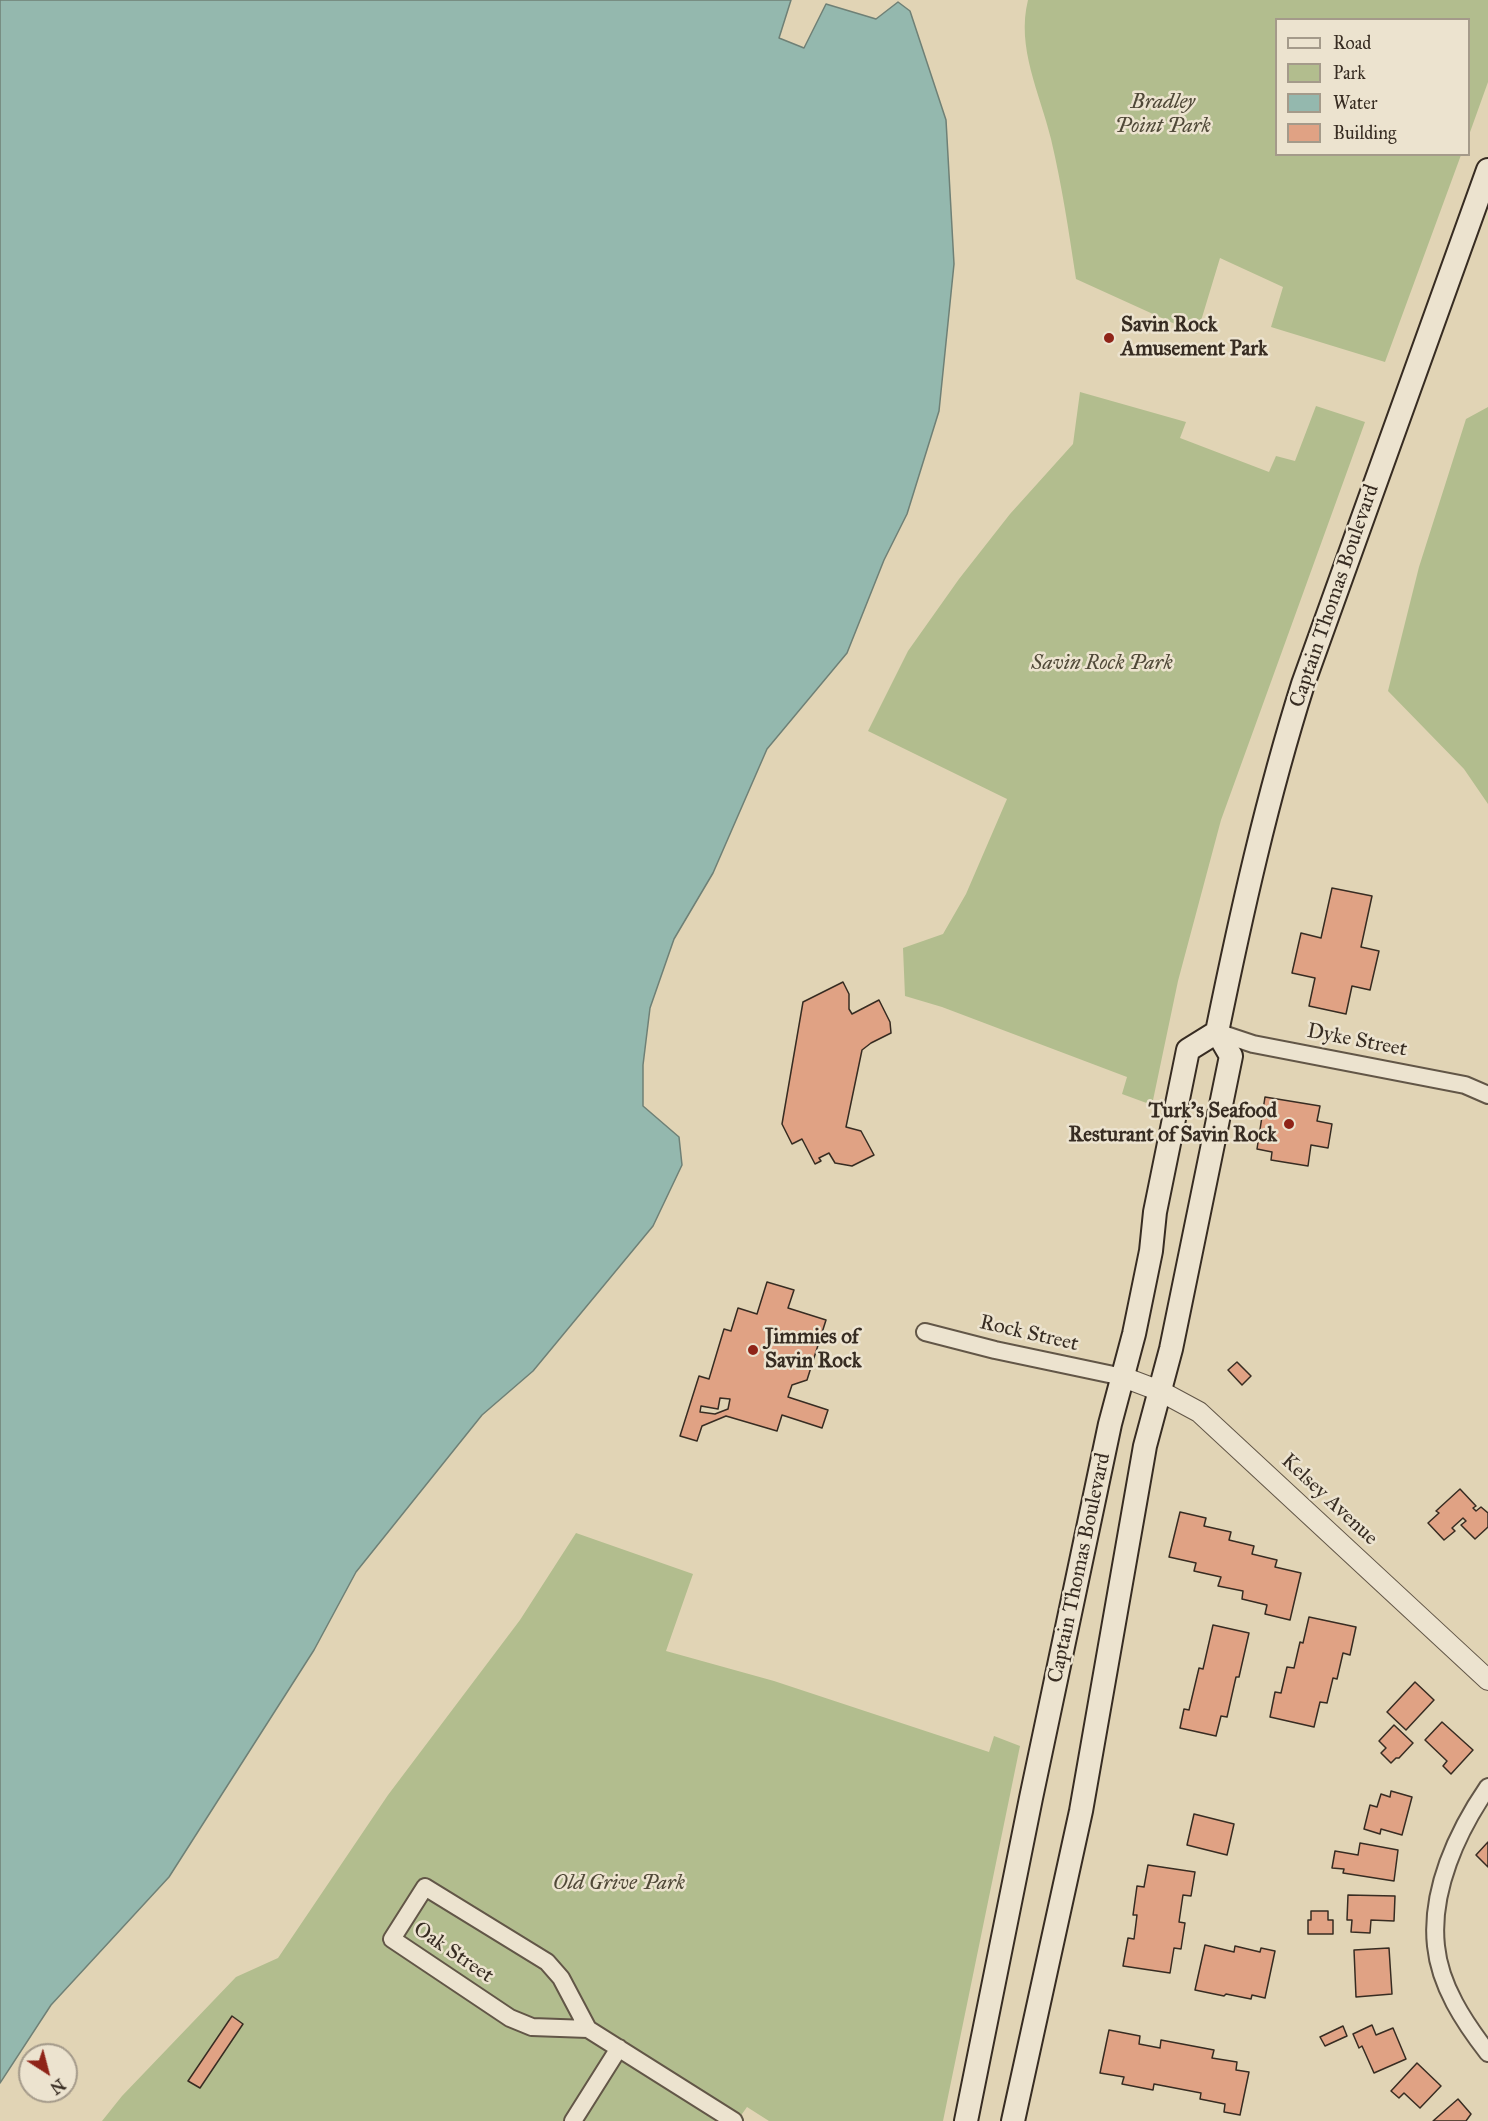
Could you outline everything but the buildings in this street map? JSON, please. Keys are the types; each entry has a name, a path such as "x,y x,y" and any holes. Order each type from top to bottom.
{"main road":[{"name":"Captain Thomas Boulevard","path":"1012,2121 1081,1811 1145,1446 1171,1349 1231,1056 1217,1032 1242,913 1286,738 1322,628 1488,170"},
{"name":"Captain Thomas Boulevard","path":"966,2121 1110,1424 1123,1377 1151,1251 1155,1212 1188,1050 1217,1032"}],"street":[{"name":"Dyke Street","path":"1217,1032 1253,1044 1465,1085 1488,1095"},
{"name":"Rock Street","path":"925,1332 995,1350 1123,1377"},
{"name":"Kelsey Avenue","path":"1123,1377 1160,1391 1199,1412 1488,1680"},
{"path":"1488,1787 1459,1837 1444,1877 1436,1913 1436,1947 1444,1978 1458,2010 1488,2053"},
{"name":"Oak Street","path":"588,2029 561,1978 547,1962 425,1887 392,1939 510,2018 532,2027 588,2029 734,2121"},
{"path":"573,2121 619,2048"}],"green space":[{"name":"Bradley Point Park","path":"1028,0 1488,0 1488,82 1470,132 1470,18 1275,18 1275,156 1461,156 1385,362 1271,327 1283,287 1220,258 1197,334 1076,279 1055,157 1027,53 1025,18"},
{"name":"Savin Rock Park","path":"1080,392 1186,422 1180,438 1269,472 1276,456 1295,461 1316,406 1365,422 1221,820 1178,981 1152,1105 1122,1094 1127,1077 942,1007 905,996 903,948 943,934 966,894 1007,799 868,731 908,651 959,579 1010,514 1073,444"},
{"path":"1488,407 1488,804 1464,769 1388,691 1419,567 1466,419"},
{"name":"Old Grive Park","path":"576,1533 693,1574 666,1651 774,1681 989,1752 994,1736 1020,1746 943,2121 769,2121 747,2107 737,2121 102,2121 122,2096 236,1977 278,1958 388,1795 520,1620"}],"water":[{"path":"0,0 791,0 779,38 804,48 826,4 876,19 898,2 910,11 946,120 954,264 939,411 907,514 884,560 847,653 767,749 713,873 674,939 650,1008 643,1065 643,1106 679,1137 682,1165 653,1226 533,1371 482,1415 356,1572 314,1650 169,1877 51,2005 26,2043 18,2043 18,2055 0,2083"}],"place":[{"name":"Savin Rock Amusement Park","path":"1109,338"},
{"name":"Turk's Seafood Resturant of Savin Rock","path":"1289,1124"},
{"name":"Jimmies of Savin Rock","path":"753,1350"}]}
